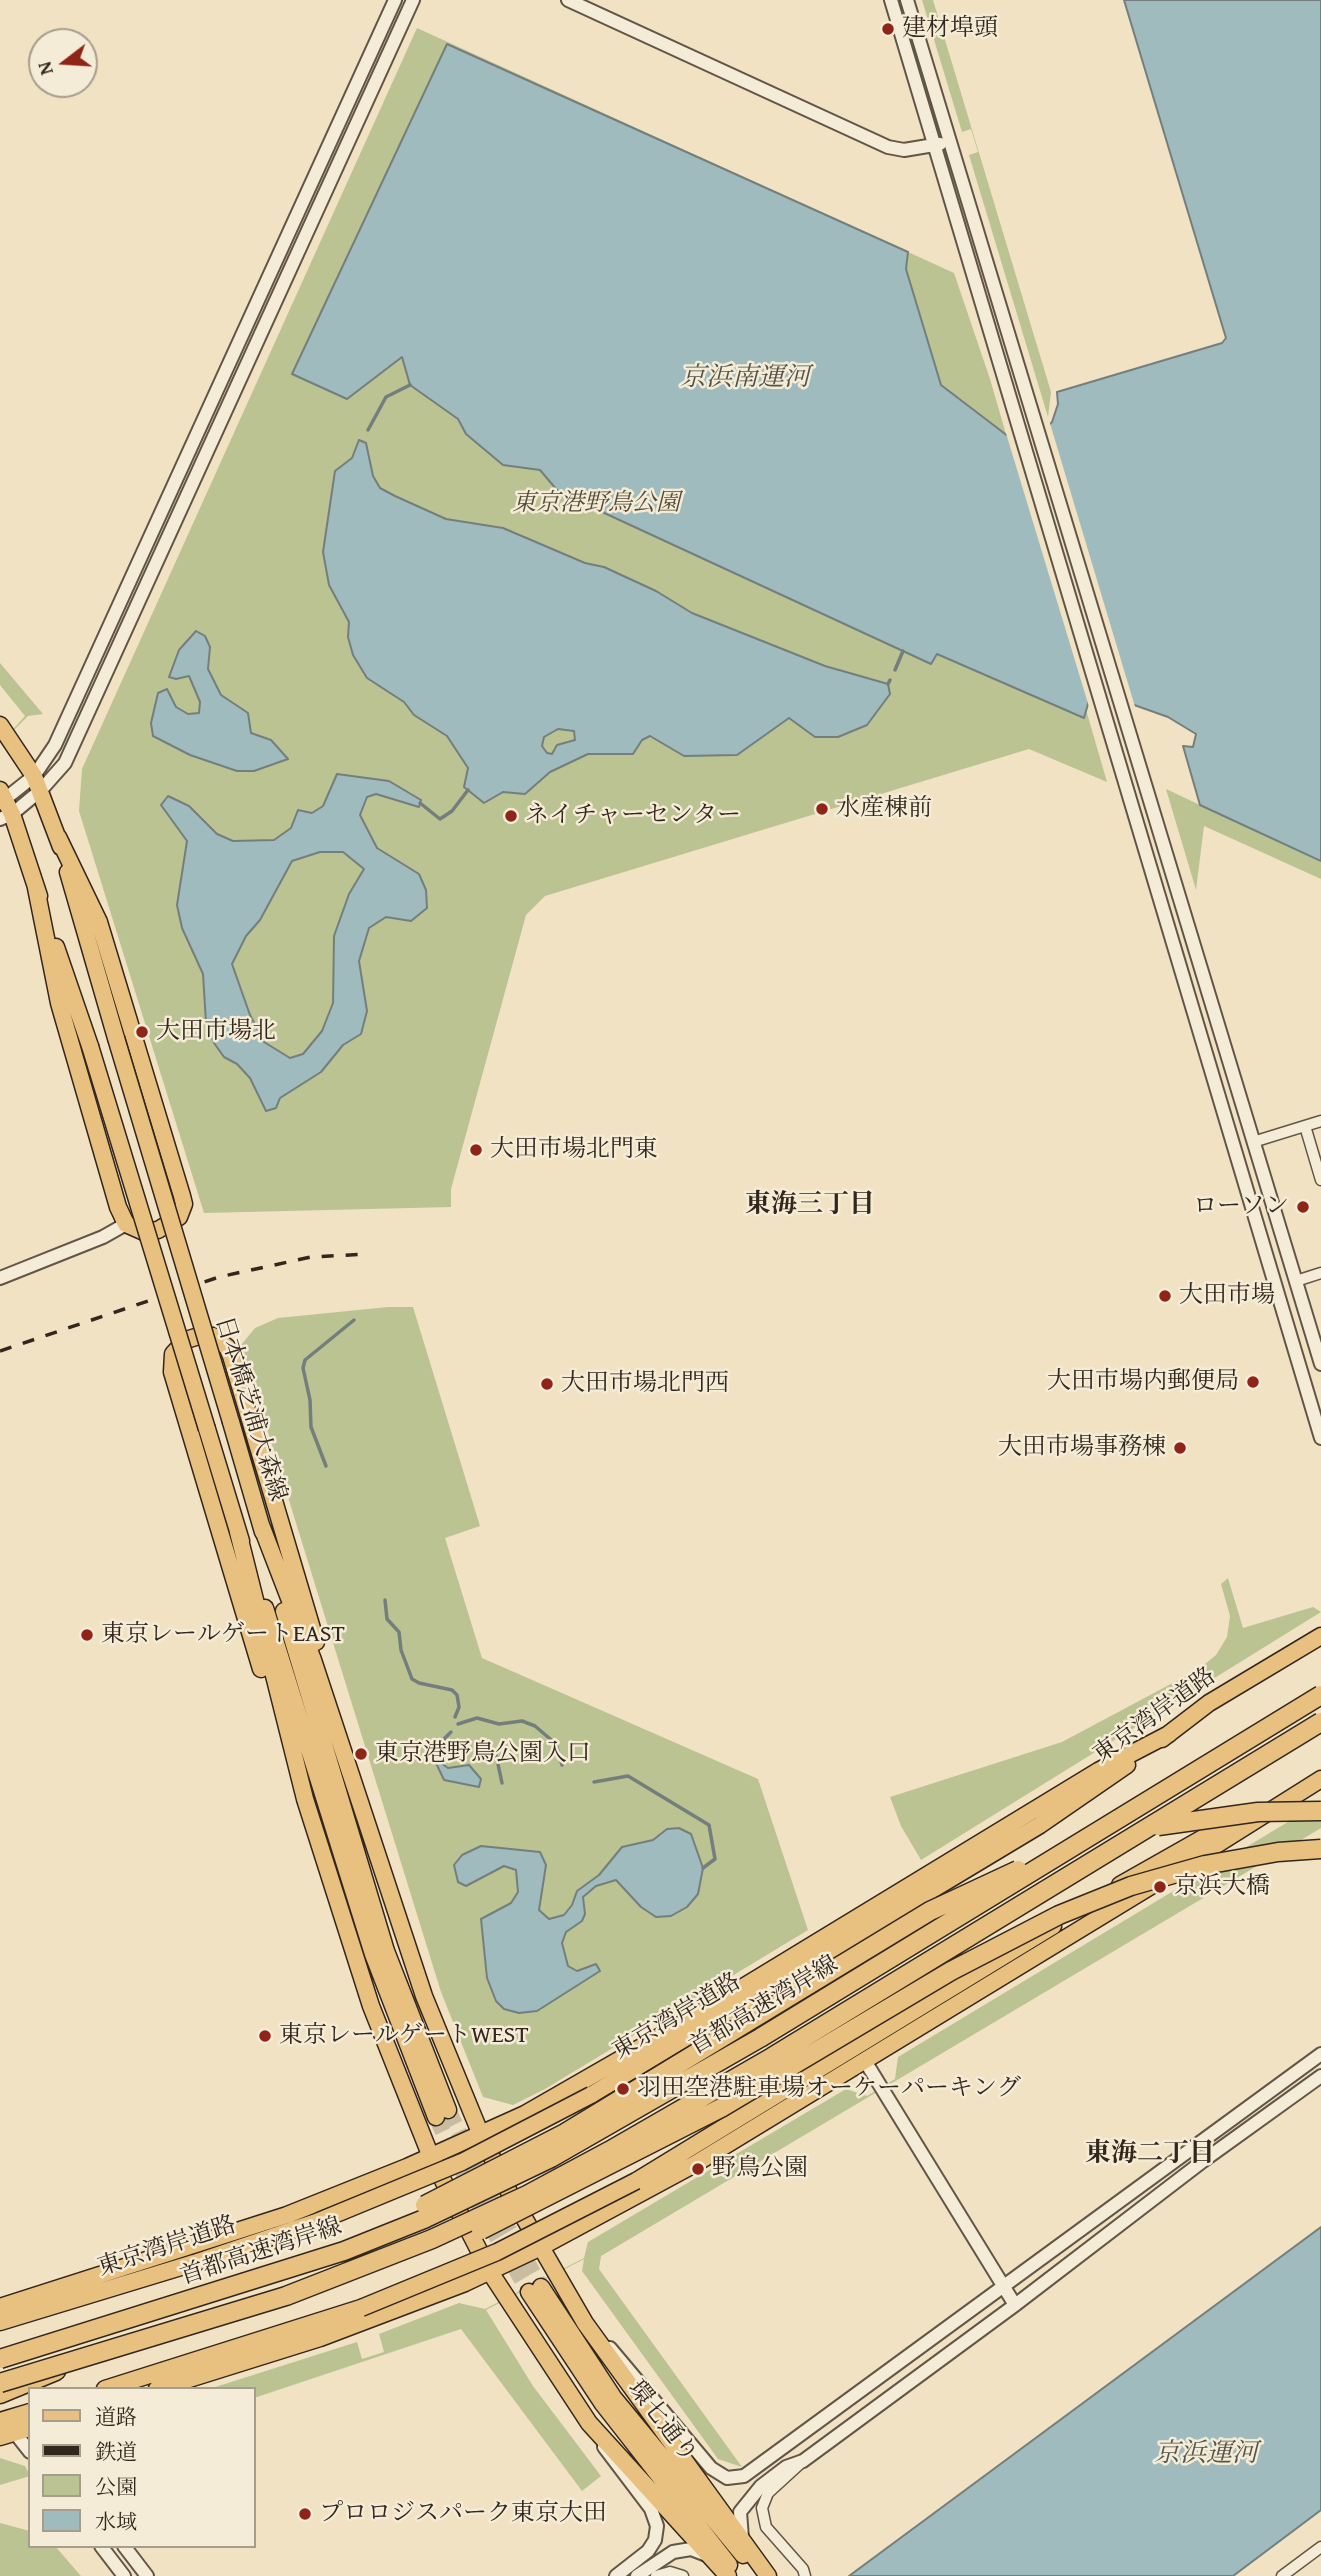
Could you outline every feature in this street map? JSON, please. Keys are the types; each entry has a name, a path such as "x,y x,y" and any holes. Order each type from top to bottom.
{"highway":[{"name":"首都高速湾岸線","path":"0,2360 344,2251 424,2219 607,2127 772,2031 1321,1695"},
{"name":"首都高速湾岸線","path":"0,2384 286,2295 432,2239 609,2151 772,2057 1321,1722"},
{"path":"279,2273 460,2189 565,2133 930,1911 977,1888 1042,1860 1135,1830 1234,1815 1321,1811"},
{"path":"286,2295 392,2265 513,2215 721,2108 951,1970 1096,1899 1205,1865 1278,1852 1321,1849"},
{"path":"0,2352 46,2340 69,2339"},
{"path":"0,2394 45,2378 68,2363"}],"main road":[{"name":"日本橋芝浦大森線","path":"0,725 38,783 58,837 335,1785 386,1951 442,2113 373,1954 280,1649 238,1532 90,1046 37,888 4,805"},
{"path":"37,888 59,1003 118,1207 126,1224 144,1232 166,1226 182,1211 182,1196 99,922 58,837"},
{"path":"352,1776 337,1713 231,1356 226,1347 213,1336 194,1336 177,1346 173,1354 172,1372 278,1726 305,1799 371,2006 430,2157 491,2272 589,2423 728,2576"},
{"path":"261,1525 313,1660 424,1996 481,2135 585,2323 768,2576"},
{"path":"238,1532 305,1799"},
{"name":"東京湾岸道路","path":"0,2322 194,2263 319,2221 408,2186 499,2144 590,2095 1040,1825 1209,1703 1321,1636"},
{"path":"0,2307 287,2215 430,2157 525,2114 692,2018 1098,1771 1169,1734"},
{"path":"163,2387 320,2338 491,2272 541,2247 669,2179 865,2061 1321,1778"},
{"path":"112,2387 350,2312 447,2274 540,2231 636,2181 1144,1870 1223,1826 1321,1778"},
{"name":"環七通り","path":"736,2576 603,2404 535,2290 613,2397 761,2576"},
{"path":"0,2421 28,2413"}],"street":[{"path":"38,783 395,0"},
{"path":"4,805 65,763 413,0"},
{"path":"568,0 888,147 904,150 950,141"},
{"path":"891,0 1321,1438"},
{"path":"908,0 1321,1364"},
{"path":"1253,1142 1321,1121"},
{"path":"1305,1126 1321,1180"},
{"path":"0,1278 103,1237 126,1224"},
{"path":"1296,1280 1321,1273"},
{"path":"585,2323 631,2369 711,2469 732,2479 749,2474 1321,2054"},
{"path":"865,2061 1015,2305"},
{"path":"805,2576 803,2569 766,2527 762,2508 768,2494 803,2461 1015,2305 1203,2161 1321,2076"},
{"path":"589,2423 616,2467 650,2510 657,2526 655,2540 648,2552 616,2576"},
{"path":"15,2433 28,2449"},
{"path":"742,2538 739,2519 746,2501 786,2467 803,2461"},
{"path":"1282,2576 1321,2547"},
{"path":"103,2548 124,2576"},
{"path":"126,2548 147,2576"},
{"path":"637,2576 673,2552 691,2549 709,2557"},
{"path":"656,2576 670,2572 683,2576"}],"green space":[{"path":"922,0 933,0 1051,392 1048,417 969,155 978,152 971,129 962,132"},
{"name":"東京港野鳥公園","path":"417,28 954,273 990,379 1107,782 1029,749 545,896 526,915 451,1189 451,1207 204,1213 79,811 82,769"},
{"path":"0,663 43,714 28,716 0,744 25,716 0,685"},
{"path":"1166,789 1321,862 1321,879 1204,826 1196,890"},
{"path":"413,1307 480,1526 445,1538 482,1658 758,1779 808,1930 545,2089 513,2105 483,2097 441,1992 241,1345 255,1328 278,1318"},
{"path":"1228,1578 1243,1628 1313,1607 1321,1612 921,1860 901,1826 890,1797 1062,1742 1199,1669 1216,1655 1227,1637 1230,1616 1221,1584"},
{"path":"1321,1802 1321,1828 601,2256 599,2269 742,2467 718,2459 582,2271 584,2259 486,2310 533,2386 601,2476 582,2491 461,2329 256,2397 256,2387 215,2387 357,2342 362,2359 384,2352 379,2334 459,2303 485,2309 584,2258 588,2242 846,2089 867,2096 895,2079 898,2057"},
{"path":"0,2458 25,2466 28,2477 0,2485"},
{"path":"0,2523 28,2530 28,2548 57,2548 81,2576 0,2576"}],"water":[{"name":"京浜南運河","path":"1124,0 1321,0 1321,861 1200,805 1183,746 1193,747 1196,734 1168,717 1092,690 1084,718 937,654 931,664 587,505 562,496 540,470 503,465 466,434 458,419 410,385 402,357 347,399 292,374 447,44 908,252 906,269 941,385 1017,443 1035,440 1052,422 1058,404 1057,392 1222,343 1226,338"},
{"path":"359,440 366,443 373,476 380,488 395,496 446,519 503,528 585,563 604,567 656,591 692,613 825,666 888,684 890,694 867,725 838,737 815,737 789,718 737,755 684,756 650,736 642,740 633,754 588,754 550,772 525,794 503,792 484,803 464,787 468,768 447,736 414,715 404,702 367,678 353,655 348,637 349,622 329,585 323,552 335,471 352,458","holes":["558,729 574,731 575,740 557,745 552,754 547,753 542,746 544,737"]},
{"path":"196,631 205,636 210,647 208,669 221,695 248,713 251,733 271,740 288,759 254,771 237,771 190,755 153,736 151,723 158,693 167,689 176,707 188,714 199,713 200,702 189,676 176,679 169,677 179,650"},
{"path":"337,774 389,781 421,800 419,807 376,794 367,797 360,815 377,848 419,874 426,890 427,908 411,921 386,917 369,928 359,961 367,1011 361,1034 343,1045 321,1072 280,1098 276,1108 266,1111 250,1078 237,1064 224,1057 214,1043 206,1023 203,974 182,928 177,905 187,841 161,805 168,796 189,806 217,834 233,841 274,840 291,828 298,810 312,813 323,806","holes":["320,852 343,852 364,869 349,894 334,936 333,1003 322,1031 303,1054 290,1058 264,1042 250,1015 232,964 292,861"]},
{"path":"438,1761 448,1768 469,1765 481,1779 479,1787 444,1780 436,1763"},
{"path":"679,1828 691,1834 703,1868 698,1894 687,1907 671,1916 656,1917 641,1907 616,1880 596,1886 583,1897 585,1914 582,1921 566,1932 562,1943 568,1966 577,1971 596,1964 600,1971 537,2011 519,2013 504,2009 496,2001 487,1978 481,1919 511,1903 518,1892 516,1870 504,1866 466,1886 458,1882 454,1865 462,1855 481,1846 540,1852 546,1865 539,1910 549,1919 564,1915 572,1905 577,1891 599,1875 622,1847 653,1840 667,1829"},
{"name":"京浜運河","path":"1321,2227 1321,2510 1233,2576 849,2576"}],"pier":[{"path":"1049,420 1136,710 1094,695 1090,710 1005,430 1018,440 1033,437"}],"waterway":[{"path":"368,430 386,397 410,385"},
{"path":"895,670 903,651"},
{"path":"888,684 890,680"},
{"path":"420,803 440,819 452,811 468,790"},
{"path":"326,1466 311,1427 310,1400 303,1368 305,1360 354,1320"},
{"path":"385,1600 387,1619 399,1632 401,1650 412,1679 452,1690 457,1695 459,1707 455,1717"},
{"path":"458,1724 477,1718 499,1724 522,1721 535,1726 556,1744 562,1765"},
{"path":"436,1763 440,1743 451,1732"},
{"path":"477,1745 488,1748 496,1755 502,1783"},
{"path":"594,1782 628,1776 709,1825 715,1859 703,1868"}],"tunnel":[{"path":"448,2110 492,2200 541,2287"},
{"path":"436,2117 479,2206 529,2292"}],"railway":[{"path":"0,1351 219,1277 311,1257 368,1254"}],"place":[{"name":"建材埠頭","path":"888,29"},
{"name":"水産棟前","path":"822,809"},
{"name":"ネイチャーセンター","path":"511,816"},
{"name":"大田市場北","path":"142,1032"},
{"name":"大田市場北門東","path":"476,1150"},
{"name":"ローソン","path":"1303,1207"},
{"name":"大田市場","path":"1165,1296"},
{"name":"大田市場内郵便局","path":"1253,1382"},
{"name":"大田市場北門西","path":"547,1384"},
{"name":"大田市場事務棟","path":"1180,1448"},
{"name":"東京レールゲートEAST","path":"87,1635"},
{"name":"東京港野鳥公園入口","path":"361,1754"},
{"name":"京浜大橋","path":"1160,1887"},
{"name":"東京レールゲートWEST","path":"265,2036"},
{"name":"羽田空港駐車場オーケーパーキング","path":"623,2089"},
{"name":"野鳥公園","path":"698,2169"},
{"name":"プロロジスパーク東京大田","path":"305,2514"}],"district":[{"name":"東海三丁目","path":"810,1205"},
{"name":"東海二丁目","path":"1150,2154"}]}
